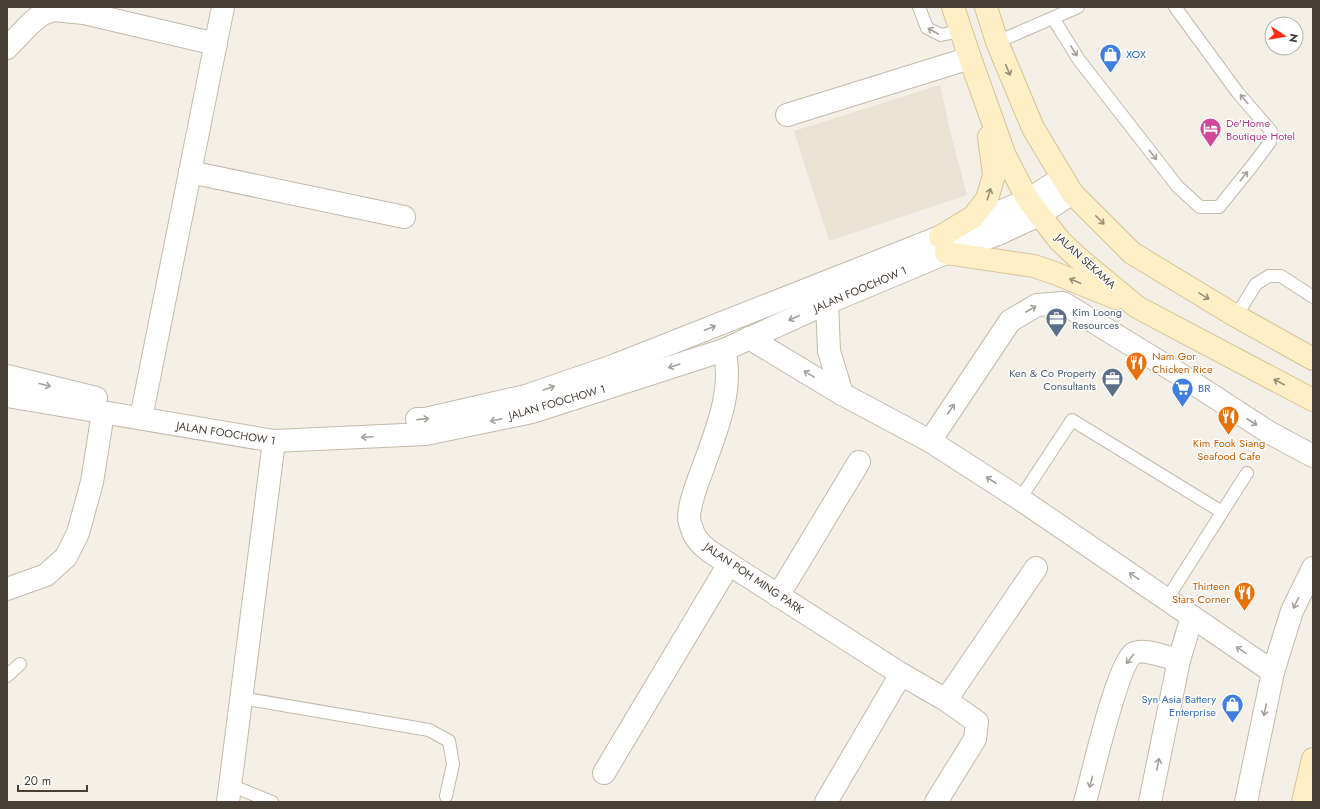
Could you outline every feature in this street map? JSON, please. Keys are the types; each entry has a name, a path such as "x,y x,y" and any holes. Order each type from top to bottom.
{"main road":[{"name":"JALAN SEKAMA","path":"953,7 985,103 1005,156 1034,207 1060,241 1137,307 1313,400"},
{"path":"986,7 997,42 1033,128 1067,185 1132,253 1236,316 1313,359"},
{"path":"943,245 973,217 987,199 994,175 985,103"},
{"path":"943,245 1034,266 1137,307"},
{"path":"1303,802 1313,760"}],"street":[{"path":"144,408 223,7"},
{"path":"7,48 42,14 54,10 84,13 216,44"},
{"path":"787,115 970,58"},
{"path":"190,172 404,217"},
{"name":"JALAN FOOCHOW 1","path":"7,376 144,408 280,427 425,419 526,396 613,366 943,245 998,234 1067,185"},
{"name":"JALAN FOOCHOW 1","path":"7,396 274,441 426,434 532,412 724,350 827,302 943,245"},
{"path":"827,302 829,351 842,394"},
{"path":"930,441 1010,321 1037,305 1063,303 1176,372 1270,433 1313,456"},
{"path":"749,338 842,394 930,441 1020,499 1273,672"},
{"name":"JALAN POH MING PARK","path":"724,350 727,363 727,384 716,430 693,495 689,518 694,534 704,547 729,564 901,674 946,700 977,722 975,739 936,802"},
{"path":"7,589 46,575 66,557 78,533 92,482 103,412"},
{"path":"229,793 274,441"},
{"path":"778,596 859,462"},
{"path":"604,773 729,564"},
{"path":"946,700 1036,568"},
{"path":"1246,802 1273,672 1292,611 1313,568"},
{"path":"1150,802 1179,660 1192,617"},
{"path":"1085,802 1114,696 1127,663 1134,654 1142,651 1179,660"},
{"path":"826,802 901,674"}],"lane":[{"path":"919,7 927,28 941,35 960,31"},
{"path":"997,42 1078,7"},
{"path":"1053,18 1079,60 1178,188 1200,207 1219,207 1270,142 1271,131 1238,93 1175,7"},
{"path":"1236,316 1256,284 1269,276 1281,276 1313,297"},
{"path":"1020,499 1072,420 1222,512"},
{"path":"1167,599 1246,473"},
{"path":"7,676 20,664"},
{"path":"241,698 429,730 449,741 453,764 446,796"},
{"path":"229,793 272,802"}],"shaded area":[{"path":"940,85 952,139 967,195 829,241 794,131"}],"place":[{"name":"XOX","path":"1111,74"},
{"name":"De'Home Boutique Hotel","path":"1211,148"},
{"name":"Kim Loong Resources","path":"1056,338"},
{"name":"Nam Gor Chicken Rice","path":"1137,382"},
{"name":"Ken & Co Property Consultants","path":"1112,398"},
{"name":"BR","path":"1182,408"},
{"name":"Kim Fook Siang Seafood Cafe","path":"1229,436"},
{"name":"Thirteen Stars Corner","path":"1245,612"},
{"name":"Syn Asia Battery Enterprise","path":"1232,724"}]}
